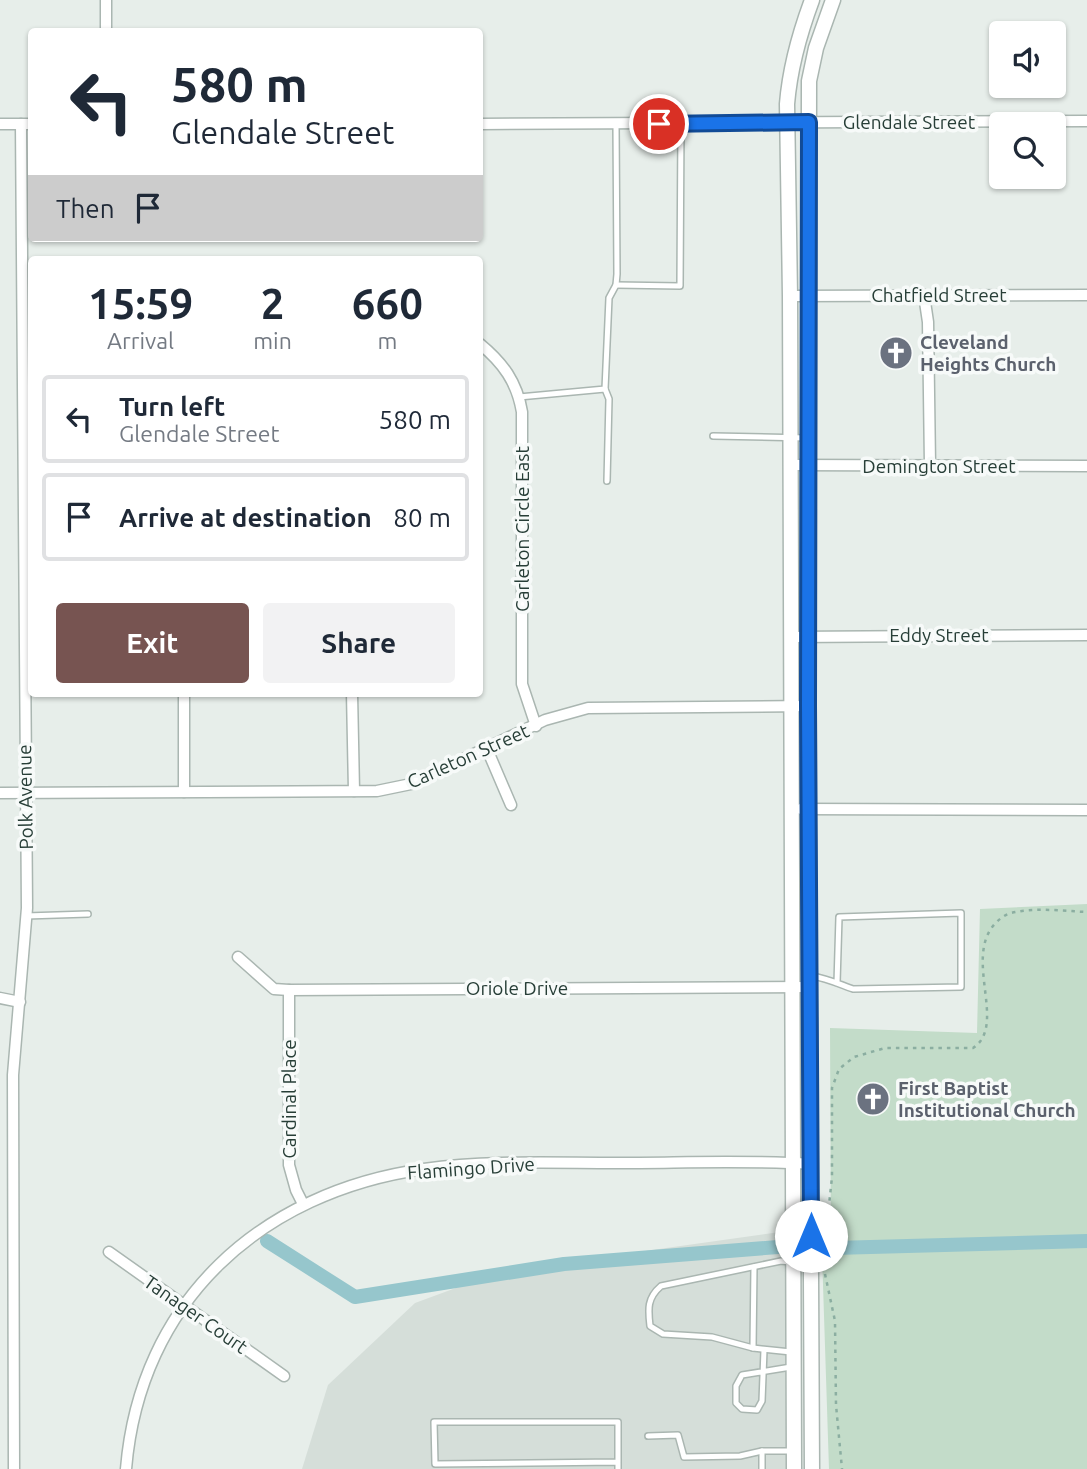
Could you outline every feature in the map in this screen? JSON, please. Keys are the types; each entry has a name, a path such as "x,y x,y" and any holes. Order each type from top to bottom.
{"street":[{"path":"106,0 106,28"},
{"path":"794,1469 788,124 789,79 797,43 812,0"},
{"path":"812,1469 811,1353 818,1265 811,1164 809,982 809,81 816,48 833,0"},
{"name":"Glendale Street","path":"483,124 1087,121"},
{"path":"0,124 26,124"},
{"name":"Polk Avenue","path":"14,1469 12,1120 26,916 26,124"},
{"path":"923,295 928,322 930,465"},
{"name":"Chatfield Street","path":"790,296 1087,295"},
{"name":"Carleton Circle East","path":"483,346 496,357 509,374 522,412 522,684 536,726"},
{"name":"Demington Street","path":"791,465 1087,466"},
{"name":"Eddy Street","path":"791,637 1087,635"},
{"path":"184,697 184,792"},
{"path":"352,697 354,792"},
{"name":"Carleton Street","path":"0,793 377,791 411,784 536,726 588,709 808,706"},
{"path":"487,749 512,805"},
{"path":"791,808 1087,810"},
{"name":"Oriole Drive","path":"238,957 274,989 289,990 791,987 809,982"},
{"name":"Cardinal Place","path":"289,990 289,1165 293,1183 303,1204"},
{"path":"0,998 20,1002"},
{"name":"Flamingo Drive","path":"126,1469 131,1430 146,1378 158,1350 183,1307 210,1271 236,1248 276,1218 303,1204 364,1182 425,1169 463,1165 811,1164"},
{"name":"Tanager Court","path":"109,1252 284,1376"},
{"path":"793,1263 818,1265"},
{"path":"794,1360 811,1353"}],"lane":[{"path":"607,481 609,399 605,389 609,298 616,285 616,124"},
{"path":"616,285 680,286 681,124"},
{"path":"519,397 605,389"},
{"path":"713,436 810,439"},
{"path":"809,982 823,977 837,983 853,989 961,987 961,913 839,918 837,983"},
{"path":"26,916 88,914"},
{"path":"793,1263 781,1261 661,1286 654,1292 648,1306 650,1326 663,1334 712,1336 794,1360"},
{"path":"753,1348 754,1267"},
{"path":"764,1350 763,1370 762,1401 760,1408 747,1410 736,1404 738,1380 742,1375 763,1370 794,1360"},
{"path":"434,1422 618,1422 618,1465 435,1464 434,1422"},
{"path":"648,1436 678,1435 684,1457 794,1451"},
{"path":"762,1451 762,1469"}],"path":[{"path":"824,1247 832,1177 832,1088 839,1069 854,1057 886,1048 973,1048 981,1043 988,1022 981,961 983,944 996,922 1007,914 1026,911 1087,912"},
{"path":"818,1265 835,1321 836,1405 842,1469"}],"shaded area":[{"path":"787,1231 787,1469 302,1469 328,1385 415,1303 502,1271"}],"green space":[{"path":"1087,904 1087,1469 829,1469 822,1254 831,1253 830,1028 977,1033 980,909"}],"waterway":[{"path":"267,1241 355,1297 564,1264 778,1247"},
{"path":"834,1248 1087,1241"}],"place":[{"name":"Cleveland Heights Church","path":"896,353"},
{"name":"First Baptist Institutional Church","path":"873,1099"}],"route":[{"path":"659,124 775,125 809,122 811,1236"}]}
